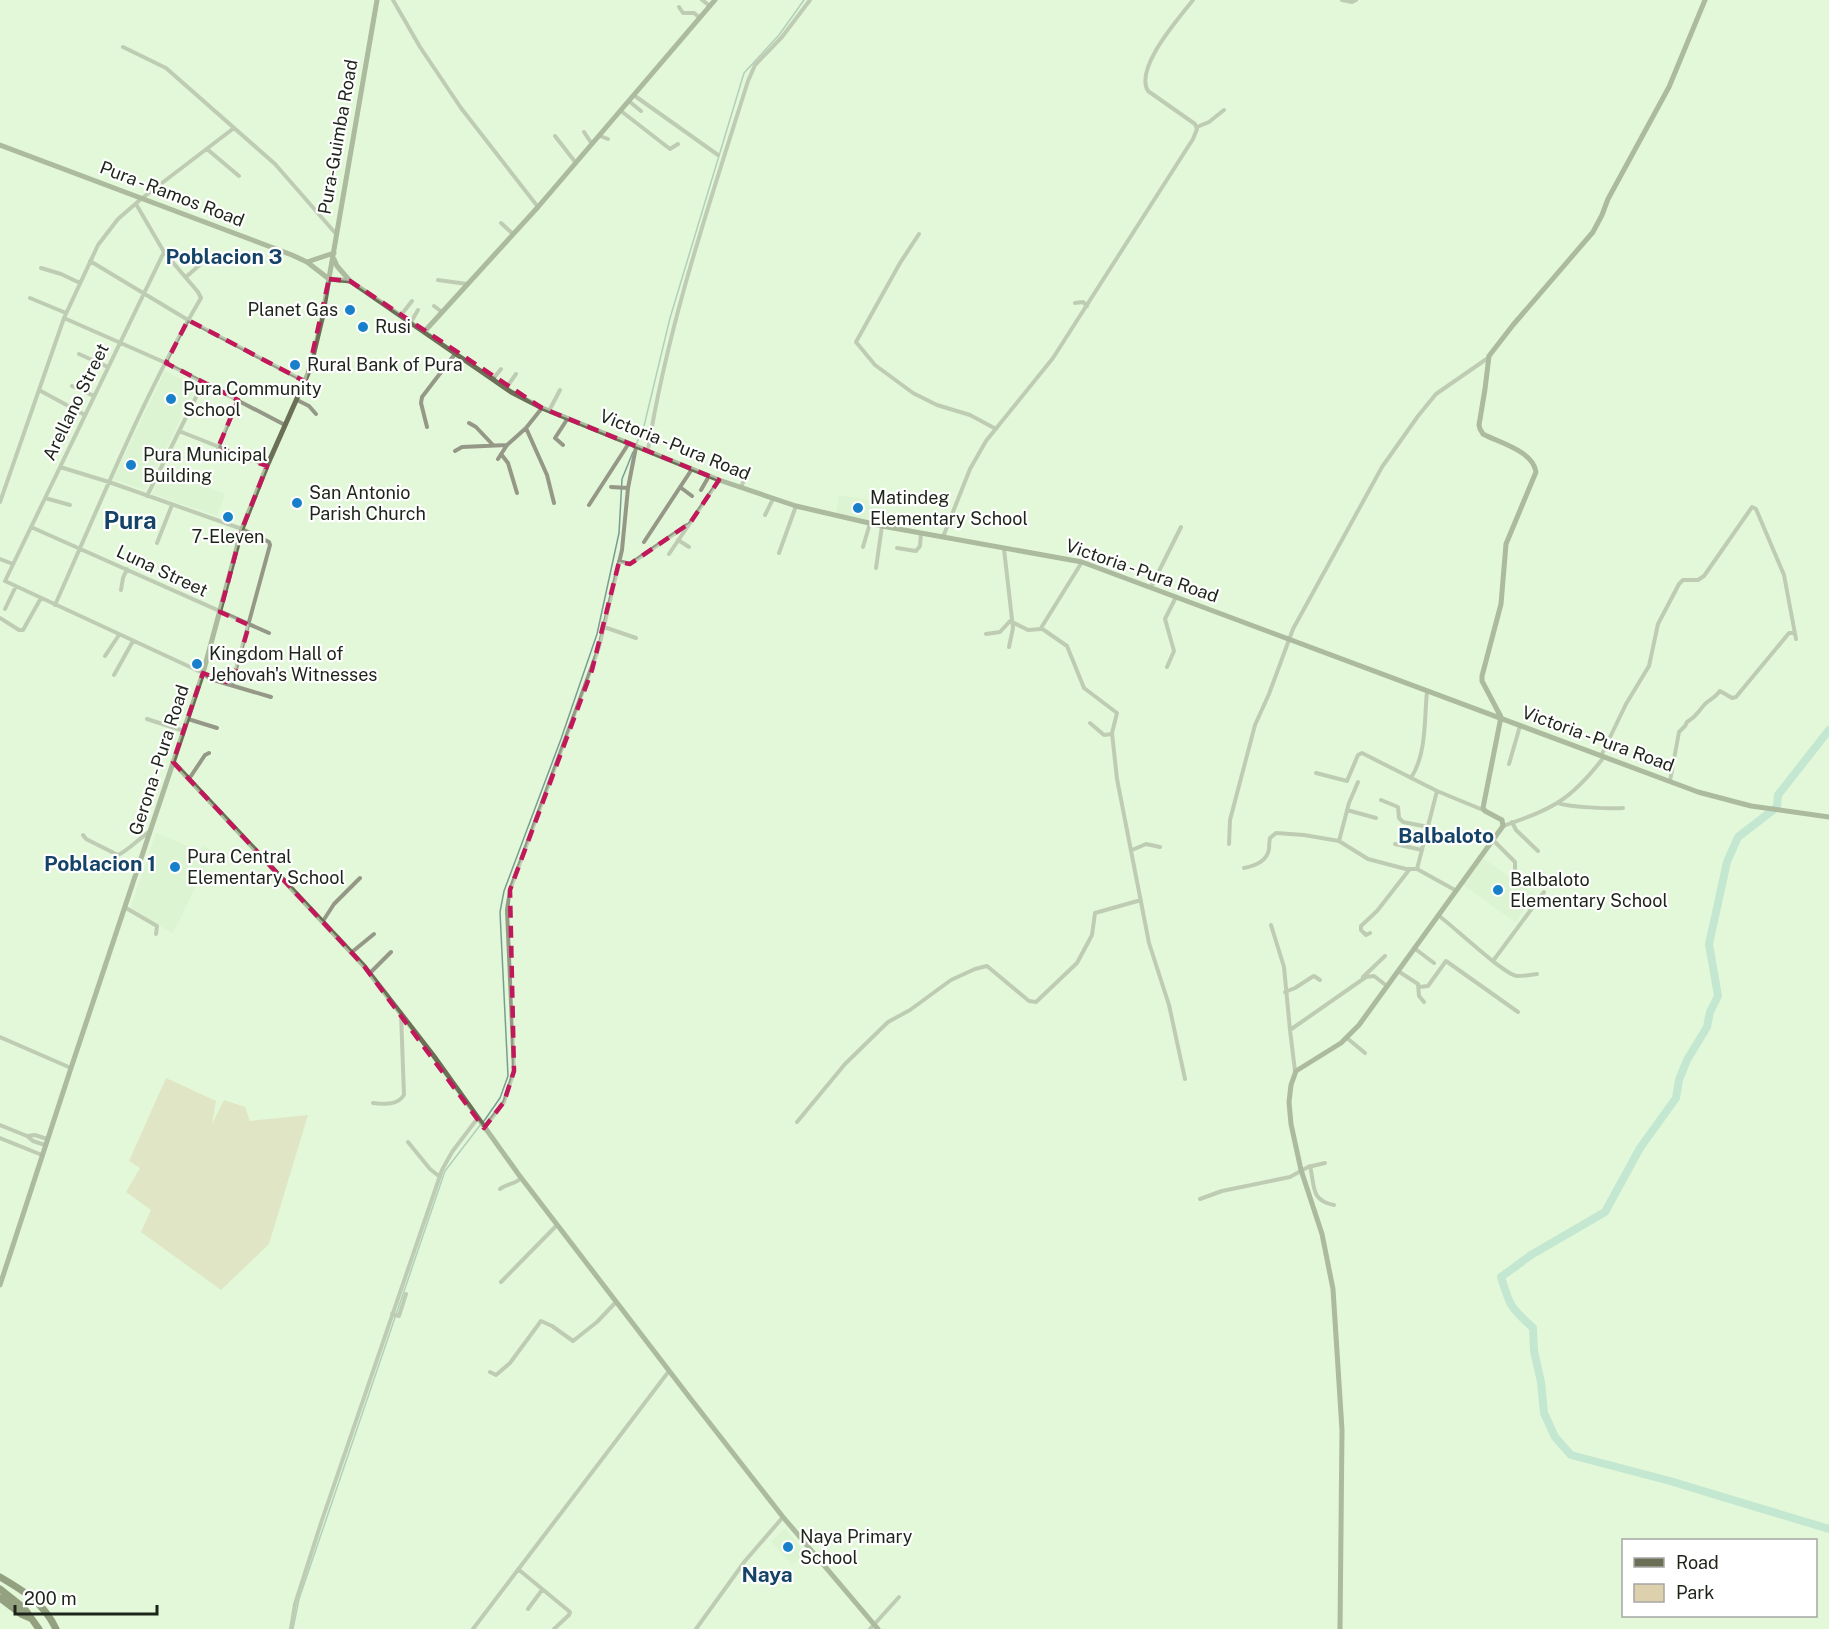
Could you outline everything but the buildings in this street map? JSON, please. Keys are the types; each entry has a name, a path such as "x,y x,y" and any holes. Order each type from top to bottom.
{"highway":[{"path":"0,1577 38,1602 56,1629"},
{"path":"0,1589 24,1608 39,1629"},
{"path":"0,1598 30,1618"}],"street":[{"name":"Pura-Guimba Road","path":"329,279 377,0"},
{"path":"393,0 420,47 461,108 538,207"},
{"path":"702,0 710,6"},
{"path":"424,332 577,163 714,0"},
{"path":"648,450 667,350 748,81 756,65 782,37 810,0"},
{"path":"1193,0 1151,59 1144,83 1148,91 1197,127"},
{"path":"1342,0 1352,2 1356,0"},
{"path":"1229,844 1230,820 1255,725 1269,694 1288,639 1382,467 1436,394 1488,358 1513,325 1593,232 1608,198 1669,87 1705,0"},
{"path":"679,7 683,13 694,14 700,18"},
{"path":"123,47 166,68 275,164 337,235"},
{"path":"635,96 718,154"},
{"path":"630,102 641,111"},
{"path":"943,537 970,469 986,441 1053,358 1193,139 1197,127 1209,122 1224,110"},
{"path":"621,111 670,149 678,144"},
{"path":"0,499 64,318 98,245 118,219 234,128"},
{"path":"584,132 592,145"},
{"path":"555,136 577,163"},
{"path":"600,136 608,139"},
{"name":"Pura - Ramos Road","path":"0,145 139,201 307,262 329,279"},
{"path":"207,149 239,176"},
{"path":"55,605 109,482 201,296 164,252 139,201"},
{"path":"501,223 514,234"},
{"path":"919,234 856,342 875,365 913,393 937,405 970,415 996,429"},
{"name":"Arellano Street","path":"13,564 164,252"},
{"path":"307,262 334,253 337,266 350,281"},
{"path":"90,261 188,320 304,381"},
{"path":"186,277 203,262"},
{"path":"41,268 80,283"},
{"name":"Victoria - Pura Road","path":"329,279 350,281 506,388 542,408 719,480 796,506 882,526 1082,562 1501,720 1714,797 1764,808 1829,817"},
{"name":"Gerona - Pura Road","path":"0,1285 203,674 242,529 297,400 316,346 329,279"},
{"path":"438,280 468,284"},
{"path":"30,298 66,313"},
{"path":"401,315 412,301"},
{"path":"1075,303 1083,302 1087,306"},
{"path":"434,306 442,312"},
{"path":"411,322 418,310"},
{"path":"64,318 166,363 285,425"},
{"path":"79,354 108,367"},
{"path":"427,427 420,403 422,397 455,354"},
{"path":"1483,810 1501,720 1499,710 1482,681 1482,676 1501,604 1506,544 1536,472 1534,464 1527,456 1483,434 1480,429 1488,358"},
{"path":"493,379 501,369"},
{"path":"506,388 516,374"},
{"path":"147,496 203,382"},
{"path":"72,386 94,396"},
{"path":"39,390 85,415"},
{"path":"549,411 560,390"},
{"path":"218,447 238,400"},
{"path":"297,400 309,406 316,414"},
{"path":"498,459 542,408"},
{"path":"563,445 555,438 568,418"},
{"path":"469,423 493,445"},
{"path":"526,428 547,475 554,503"},
{"path":"179,431 267,466"},
{"path":"589,505 629,442"},
{"path":"484,1128 504,1102 514,1071 507,919 510,890 585,690 604,627 619,561 628,488 637,445"},
{"path":"455,451 462,447 507,446"},
{"path":"501,454 508,463 517,493"},
{"path":"60,467 242,529 268,541 270,545 232,684"},
{"path":"644,542 692,468"},
{"path":"741,487 749,469"},
{"path":"701,490 710,476"},
{"path":"669,554 719,480"},
{"path":"611,487 628,488"},
{"path":"680,488 692,496"},
{"path":"45,498 70,505"},
{"path":"765,515 772,499"},
{"path":"157,543 172,505"},
{"path":"779,553 796,506"},
{"path":"1316,773 1347,781 1360,753 1437,791 1483,810 1502,823 1531,817 1559,803 1582,785 1602,757 1622,712 1649,666 1658,624 1679,584 1683,580 1698,580 1704,576 1752,507 1756,509 1784,575 1796,639"},
{"path":"863,547 870,523"},
{"path":"619,561 630,564 690,524"},
{"path":"876,568 882,526"},
{"name":"Luna Street","path":"31,527 269,633"},
{"path":"1151,587 1181,527"},
{"path":"897,548 916,551 920,546 921,533"},
{"path":"678,540 689,547"},
{"path":"1004,549 1013,623 1013,636 1009,647"},
{"path":"0,558 13,564 5,581 210,678 270,697"},
{"path":"1041,629 1043,622 1082,562"},
{"path":"121,590 127,569"},
{"path":"5,609 16,586"},
{"path":"1167,667 1174,651 1164,619 1176,596"},
{"path":"0,618 22,631 41,598"},
{"path":"986,634 1000,632 1009,622 1031,631 1041,629 1067,646 1084,688 1117,713 1112,735 1117,779 1151,951 1169,1005 1185,1079"},
{"path":"604,627 636,638"},
{"path":"1670,781 1679,732 1687,722 1696,717 1707,702 1715,699 1720,692 1732,698 1736,697 1789,633 1795,633"},
{"path":"105,656 119,634"},
{"path":"114,675 133,641"},
{"path":"1411,778 1419,763 1424,736 1427,692"},
{"path":"147,719 184,731"},
{"path":"188,719 216,728"},
{"path":"1090,723 1104,735 1112,735"},
{"path":"1509,764 1520,726"},
{"path":"189,779 205,755 209,753"},
{"path":"173,762 370,973 401,1012 521,1178 669,1371 783,1517 874,1628 899,1597"},
{"path":"1339,841 1347,810 1358,782"},
{"path":"1417,869 1437,791"},
{"path":"1381,800 1398,807 1399,818 1403,822 1428,827"},
{"path":"1559,803 1565,806 1623,808"},
{"path":"1347,810 1376,818"},
{"path":"1513,822 1519,833 1538,851"},
{"path":"1295,1072 1347,1038 1359,1025 1493,840 1502,823"},
{"path":"83,835 86,839 118,855 152,830"},
{"path":"1244,868 1256,866 1262,861 1269,849 1269,838 1276,833 1304,835 1339,841 1368,859 1409,870 1417,869 1455,890"},
{"path":"1493,840 1515,862 1515,872"},
{"path":"1132,850 1146,844 1160,847"},
{"path":"1395,844 1422,850"},
{"path":"1370,933 1366,935 1361,930 1361,926 1377,911 1409,870"},
{"path":"323,921 334,904 360,878"},
{"path":"1493,961 1544,892"},
{"path":"797,1122 845,1064 888,1022 951,980 987,966 1029,1001 1036,1002 1077,963 1092,935 1095,913 1141,900"},
{"path":"126,908 157,926 156,934"},
{"path":"1438,915 1493,961 1517,976 1537,975"},
{"path":"1271,926 1284,967 1295,1072 1289,1107 1301,1170 1328,1254 1335,1305 1342,1430 1340,1629"},
{"path":"352,952 374,934"},
{"path":"1413,948 1434,963"},
{"path":"370,973 391,952"},
{"path":"1354,986 1385,956"},
{"path":"1419,987 1428,986 1446,961 1518,1012"},
{"path":"1398,970 1417,983 1419,996 1424,1002"},
{"path":"1290,1030 1371,975 1387,986"},
{"path":"1285,992 1312,976 1320,980"},
{"path":"373,1103 394,1103 402,1099 404,1095 401,1012"},
{"path":"0,1036 71,1068"},
{"path":"1347,1038 1365,1053"},
{"path":"291,1629 294,1607 318,1532 440,1177 452,1152 477,1119"},
{"path":"0,1125 27,1136 35,1135 46,1142"},
{"path":"0,1138 42,1155"},
{"path":"408,1142 430,1169 440,1177"},
{"path":"1200,1199 1222,1191 1290,1177 1310,1166 1325,1162"},
{"path":"1310,1166 1316,1196 1325,1203 1334,1205"},
{"path":"500,1189 505,1185 516,1183 521,1178"},
{"path":"501,1282 557,1225"},
{"path":"394,1315 400,1314 406,1294"},
{"path":"490,1372 496,1375 510,1363 541,1321 573,1341 597,1322 616,1302"},
{"path":"473,1629 669,1371"},
{"path":"696,1629 744,1562 783,1517"},
{"path":"518,1569 570,1612 554,1629"},
{"path":"528,1609 542,1590"}],"highlighted area":[{"path":"329,279 350,281 542,408 719,480 690,523 630,564 619,562 592,670 510,890 514,1071 504,1102 484,1128 364,966 173,762 203,673 232,684 249,625 220,612 242,529 267,466 218,448 238,400 166,363 188,320 306,382"}],"shaded area":[{"path":"165,371 197,387 145,490 113,479"},
{"path":"162,470 175,473 176,470 189,474 188,479 225,494 217,516 152,494"},
{"name":"Matindeg Elementary School","path":"839,495 881,502 878,523 836,514"},
{"name":"Pura Central Elementary School","path":"156,833 200,851 202,846 213,851 173,933 130,909"},
{"name":"Balbaloto Elementary School","path":"1481,857 1535,895 1515,922 1462,884"},
{"name":"Naya Primary School","path":"785,1529 806,1553 792,1565 771,1541"}],"green space":[{"path":"166,1078 216,1101 212,1124 224,1100 245,1107 250,1121 308,1115 269,1244 221,1290 141,1232 151,1210 126,1192 140,1168 129,1161"}],"waterway":[{"path":"636,445 644,426 670,318 744,73 779,35 804,0"},
{"path":"484,1121 500,1098 508,1076 500,912 504,891 561,739 597,634 619,533 622,479 633,452"},
{"path":"1829,730 1778,795 1777,807 1738,837 1727,862 1709,944 1718,996 1710,1012 1707,1027 1687,1060 1679,1080 1676,1098 1640,1148 1605,1212 1531,1255 1501,1277 1512,1306 1533,1328 1534,1351 1541,1382 1544,1413 1555,1437 1571,1455 1670,1481 1829,1529"},
{"path":"293,1629 299,1599 445,1171 481,1124"}],"place":[{"name":"Planet Gas","path":"350,310"},
{"name":"Rusi","path":"363,327"},
{"name":"Rural Bank of Pura","path":"295,365"},
{"name":"Pura Community School","path":"171,399"},
{"name":"Pura Municipal Building","path":"131,465"},
{"name":"San Antonio Parish Church","path":"297,503"},
{"name":"Matindeg Elementary School","path":"858,508"},
{"name":"7-Eleven","path":"228,517"},
{"name":"Kingdom Hall of Jehovah's Witnesses","path":"197,664"},
{"name":"Pura Central Elementary School","path":"175,867"},
{"name":"Balbaloto Elementary School","path":"1498,890"},
{"name":"Naya Primary School","path":"788,1547"}],"district":[{"name":"Poblacion 3","path":"224,257"},
{"name":"Pura","path":"130,521"},
{"name":"Balbaloto","path":"1446,836"},
{"name":"Poblacion 1","path":"100,864"},
{"name":"Naya","path":"767,1575"}]}
